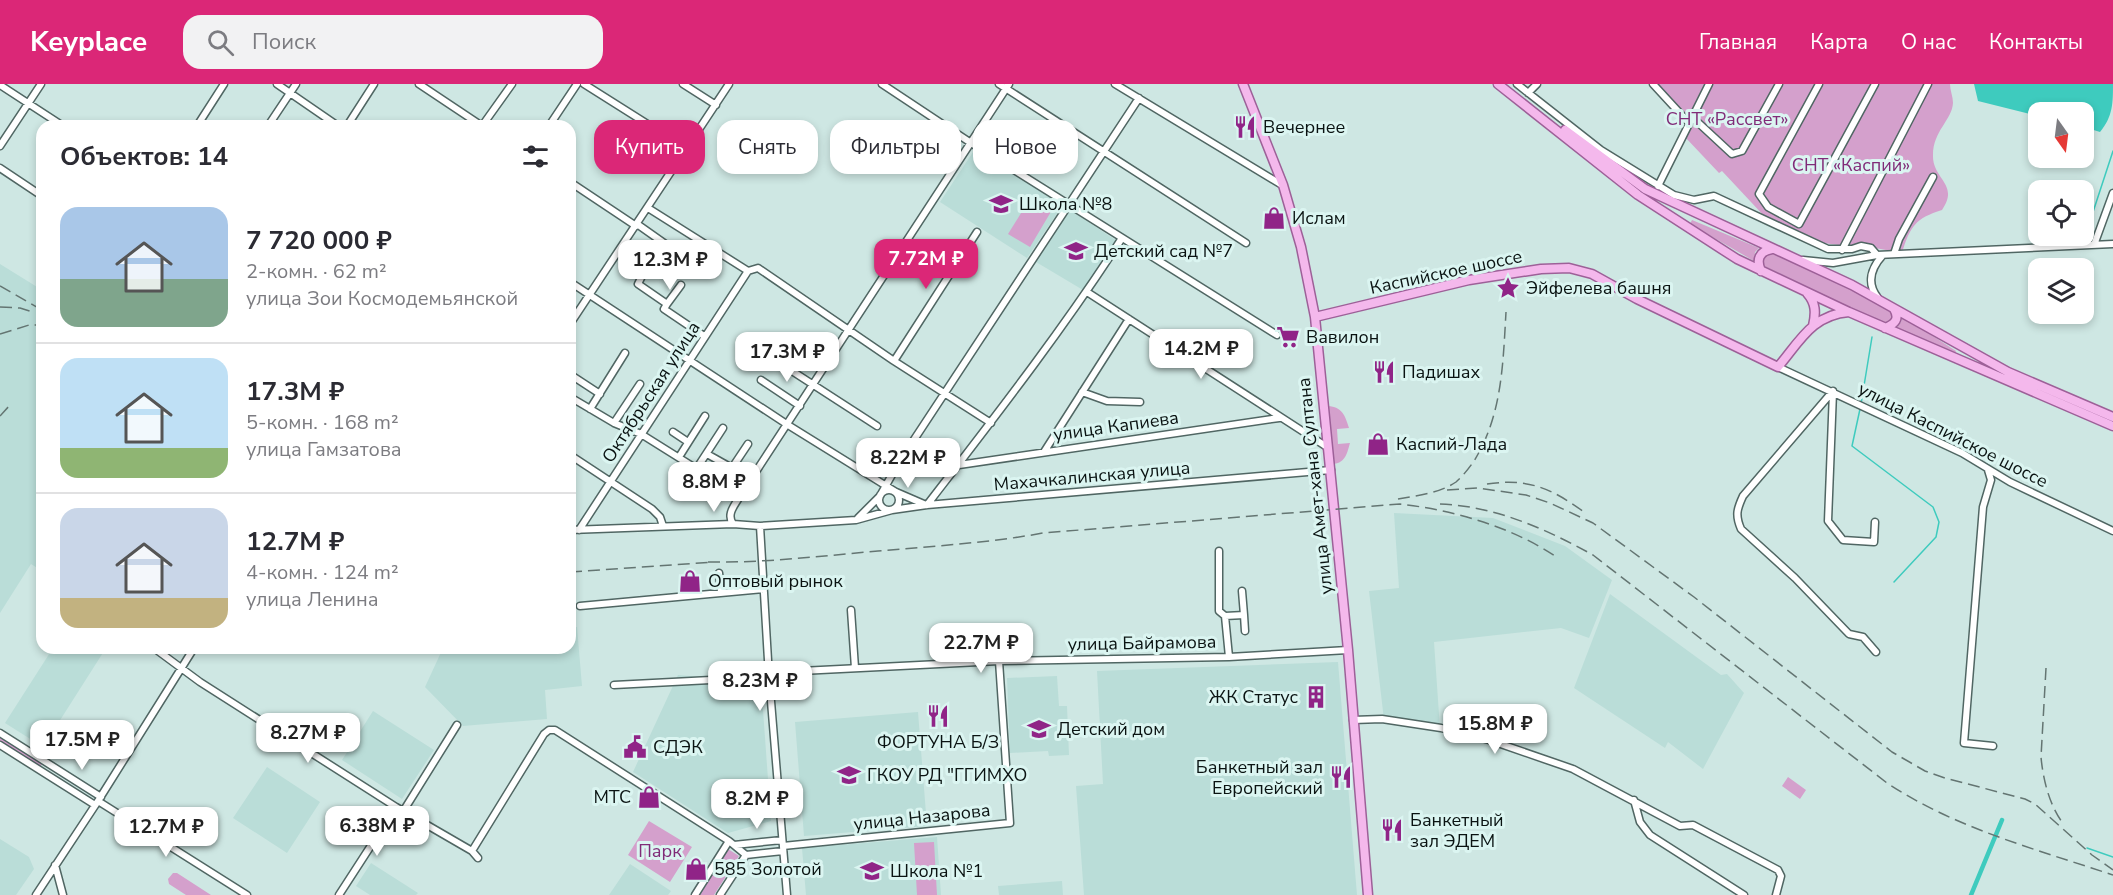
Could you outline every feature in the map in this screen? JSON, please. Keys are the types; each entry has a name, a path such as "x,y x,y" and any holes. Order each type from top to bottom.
{"main road":[{"name":"улица Амет-хана Султана","path":"1243,84 1283,185 1301,247 1315,318 1348,650 1368,895"},
{"path":"1498,84 1638,195 1737,259 1885,328 2113,426"},
{"path":"1507,84 1553,122 1645,189 1852,285 2008,372 2113,417"},
{"path":"1761,271 1758,264 1759,257 1762,252 1772,249"},
{"name":"Каспийское шоссе","path":"1315,318 1469,280 1541,269 1569,268 1592,274 1778,367"},
{"path":"1802,289 1811,298 1814,306 1813,326"},
{"path":"1885,328 1893,325 1897,319 1893,308"},
{"path":"1778,367 1813,326 1826,316 1849,312"}],"street":[{"path":"0,146 41,84"},
{"path":"202,120 225,84"},
{"path":"277,84 329,120"},
{"path":"272,120 296,84"},
{"path":"351,120 374,84"},
{"path":"419,84 473,120"},
{"path":"486,120 512,84"},
{"path":"553,120 577,84"},
{"path":"584,84 641,120"},
{"path":"683,84 716,105"},
{"path":"705,122 729,84"},
{"path":"882,84 971,143 1277,335"},
{"path":"999,84 1008,86 1103,151 1246,243"},
{"path":"1115,84 1283,185"},
{"path":"1517,84 1601,150 1658,186 1688,200 1714,196 1828,249 1852,249 1861,246 1871,248 1880,255"},
{"path":"1528,93 1537,84"},
{"path":"1653,84 1732,154 1742,152 1779,84"},
{"path":"1658,186 1709,84"},
{"path":"1819,84 1759,194 1768,207 1799,224 1875,84"},
{"path":"1842,249 1928,84"},
{"path":"0,85 53,120"},
{"path":"732,524 729,514 740,496 1008,86"},
{"path":"896,492 899,504 892,510 883,508 880,496 886,485 1139,98"},
{"path":"0,168 36,192"},
{"path":"576,315 670,174"},
{"path":"1894,254 1899,239 1933,177"},
{"path":"576,186 671,248"},
{"path":"2113,193 2094,245 2113,244"},
{"path":"648,208 748,271 758,268 894,361 991,423"},
{"path":"1791,219 1794,234"},
{"path":"894,361 977,232"},
{"path":"576,286 788,425 896,492 927,505 991,423 1087,292 1122,238"},
{"path":"1796,260 1833,263 1894,254 2072,246"},
{"path":"618,252 640,267 642,276 638,284 667,304"},
{"path":"1880,255 1872,271 1871,280 1872,290 1880,301"},
{"name":"Октябрьская улица","path":"579,530 748,271"},
{"path":"681,285 664,309 704,336"},
{"path":"1087,292 1327,447"},
{"path":"1044,452 1129,319"},
{"path":"787,343 824,368"},
{"path":"590,409 625,353"},
{"path":"775,360 877,426"},
{"name":"улица Каспийское шоссе","path":"1778,367 1962,453 2048,501 2113,531"},
{"path":"576,379 600,394"},
{"path":"761,380 800,406"},
{"path":"614,423 640,384"},
{"path":"1833,391 1828,521 1843,540 1874,542 1875,522"},
{"path":"1833,391 1743,496 1737,508 1737,519 1741,529 1795,578 1849,634 1863,637 1876,652"},
{"path":"1082,392 1107,401 1140,402"},
{"path":"576,400 614,423 641,434 740,496"},
{"path":"679,457 705,416"},
{"name":"улица Капиева","path":"958,465 1279,418"},
{"path":"697,468 723,428"},
{"path":"673,432 688,442"},
{"path":"707,453 732,468 748,444"},
{"path":"576,459 656,512 663,526"},
{"path":"1988,469 1991,480 1983,507 1964,743 1993,746"},
{"name":"Махачкалинская улица","path":"579,530 732,524 760,526 856,520 892,510 927,505 1330,471"},
{"path":"856,520 887,491 896,492"},
{"path":"760,526 769,677 787,895"},
{"path":"1219,551 1219,611 1225,616 1244,615"},
{"path":"719,573 721,592"},
{"path":"580,606 764,589"},
{"path":"1242,591 1245,632"},
{"path":"851,610 855,668"},
{"path":"1225,616 1229,657"},
{"name":"улица Байрамова","path":"614,685 769,677 774,672 999,661 1229,657 1348,650"},
{"path":"162,654 181,669 396,807 472,851 478,858"},
{"path":"36,895 190,654"},
{"name":"улица Назарова","path":"746,855 783,846 1010,823 999,661"},
{"path":"1353,720 1382,719 1442,728 1489,740 1573,769 1680,826 1693,825 1778,870 1781,876 1776,895"},
{"path":"404,810 457,725"},
{"path":"472,851 544,734 549,729 555,730 613,765 732,843 746,855 720,895"},
{"path":"0,733 98,801"},
{"path":"0,745 98,801 247,895"},
{"path":"1634,800 1640,822 1650,835 1744,895"},
{"path":"339,895 396,807"},
{"path":"732,843 783,846"},
{"path":"695,895 732,843"},
{"path":"55,865 63,895"}],"shaded area":[{"name":"Школа №8","path":"973,152 973,174 1014,174 1063,205 1027,258 940,202 958,174 961,174 961,170"},
{"name":"Детский сад №7","path":"1070,210 1117,241 1083,290 1036,262"},
{"path":"0,264 36,286 36,567 31,564 0,613"},
{"path":"1394,513 1493,518 1565,546 1612,580 1589,638 1561,628 1434,642 1440,729 1384,720 1369,591 1399,588"},
{"path":"1610,594 1721,675 1727,674 1744,693 1703,769 1668,742 1665,748 1574,688"},
{"path":"576,627 582,686 545,690 547,719 463,726 425,687 440,654 576,654"},
{"path":"49,654 102,654 43,747 5,723"},
{"path":"1338,662 1357,895 1084,895 1076,786 1103,784 1097,671"},
{"path":"678,675 761,682 771,821 728,833 633,772"},
{"name":"Детский дом","path":"1057,676 1059,706 1067,706 1069,755 1049,756 1048,751 1010,753 1007,678"},
{"path":"373,711 434,750 402,799 342,760"},
{"path":"918,712 927,826 804,836 795,722"},
{"path":"267,767 320,802 287,853 233,818"},
{"name":"Школа №1","path":"937,837 941,895 806,895 802,848"},
{"path":"0,839 29,857 34,869 16,895 0,895"},
{"path":"371,863 418,893 416,895 370,895 356,886"},
{"path":"630,864 671,891 668,895 609,895"},
{"path":"1062,881 1063,895 999,895 998,886"}],"green space":[{"name":"СНТ «Каспий»","path":"1656,84 1950,84 1952,109 1936,139 1933,155 1934,163 1947,188 1947,201 1942,210 1926,216 1915,224 1902,253 1859,245 1823,243 1765,217 1722,171 1719,173 1685,137 1693,122"},
{"path":"1031,197 1052,210 1030,247 1008,234"},
{"path":"1692,220 1759,248 1755,252 1754,261 1690,224"},
{"path":"1770,251 1891,309 1894,313 1891,322 1880,322 1764,266 1761,262 1762,255"},
{"path":"1902,316 1956,351 1955,354 1896,329"},
{"path":"1328,406 1342,412 1349,428 1337,429 1338,444 1350,443 1344,459 1334,464"},
{"path":"0,737 42,764 40,767 0,742"},
{"path":"1788,777 1806,790 1800,799 1782,786"},
{"name":"Парк","path":"649,821 692,847 670,882 628,855"},
{"path":"934,842 937,895 917,895 914,843"},
{"path":"728,849 739,856 714,895 700,895"},
{"path":"173,873 177,873 211,895 186,895 169,884 168,879"}],"water":[{"path":"1974,84 2113,84 2108,121 2100,132 2094,130 2094,102 2028,102 2028,114 1978,101"}],"waterway":[{"path":"2094,209 2113,151"},
{"path":"1861,404 1872,337"},
{"path":"1860,409 1852,446 1933,507 1939,522 1936,537 1894,582"},
{"path":"1971,895 2002,820"},
{"path":"2087,848 2113,857"}],"railway":[{"path":"0,286 36,307"},
{"path":"0,307 20,308 33,312"},
{"path":"1398,499 1428,494 1450,486 1474,461 1496,408 1502,370 1506,312"},
{"path":"0,334 36,325"},
{"path":"0,416 10,405"},
{"path":"1487,484 1515,482 1538,487 1550,491 1584,512"},
{"path":"1447,490 1478,488 1526,495 1550,503 1593,523 1694,597 1892,752 1925,771 2025,799 2035,804 2092,855 2113,870"},
{"path":"708,562 793,559 982,542 1043,533 1400,504 1440,510 1480,521 1519,536 1555,556"},
{"path":"1440,504 1480,509 1520,520 1593,555 1887,783 1913,799 1996,836 2113,875"},
{"path":"576,572 714,562"},
{"path":"2046,668 2041,757 2047,791 2062,822"}],"place":[{"name":"Вечернее","path":"1245,127"},
{"name":"Школа №8","path":"1001,204"},
{"name":"Ислам","path":"1274,218"},
{"name":"Детский сад №7","path":"1076,251"},
{"name":"Эйфелева башня","path":"1508,288"},
{"name":"Вавилон","path":"1288,337"},
{"name":"Падишах","path":"1384,372"},
{"name":"Каспий-Лада","path":"1378,444"},
{"name":"Оптовый рынок","path":"690,581"},
{"name":"ЖК Статус","path":"1316,697"},
{"name":"ФОРТУНА Б/З","path":"938,716"},
{"name":"Детский дом","path":"1039,729"},
{"name":"СДЭК","path":"635,747"},
{"name":"ГКОУ РД \"ГГИМХО","path":"849,775"},
{"name":"Банкетный зал Европейский","path":"1341,777"},
{"name":"МТС","path":"649,797"},
{"name":"Банкетный зал ЭДЕМ","path":"1392,830"},
{"name":"585 Золотой","path":"696,869"},
{"name":"Школа №1","path":"872,871"}],"park label":[{"name":"СНТ «Рассвет»","path":"1727,119"}]}
